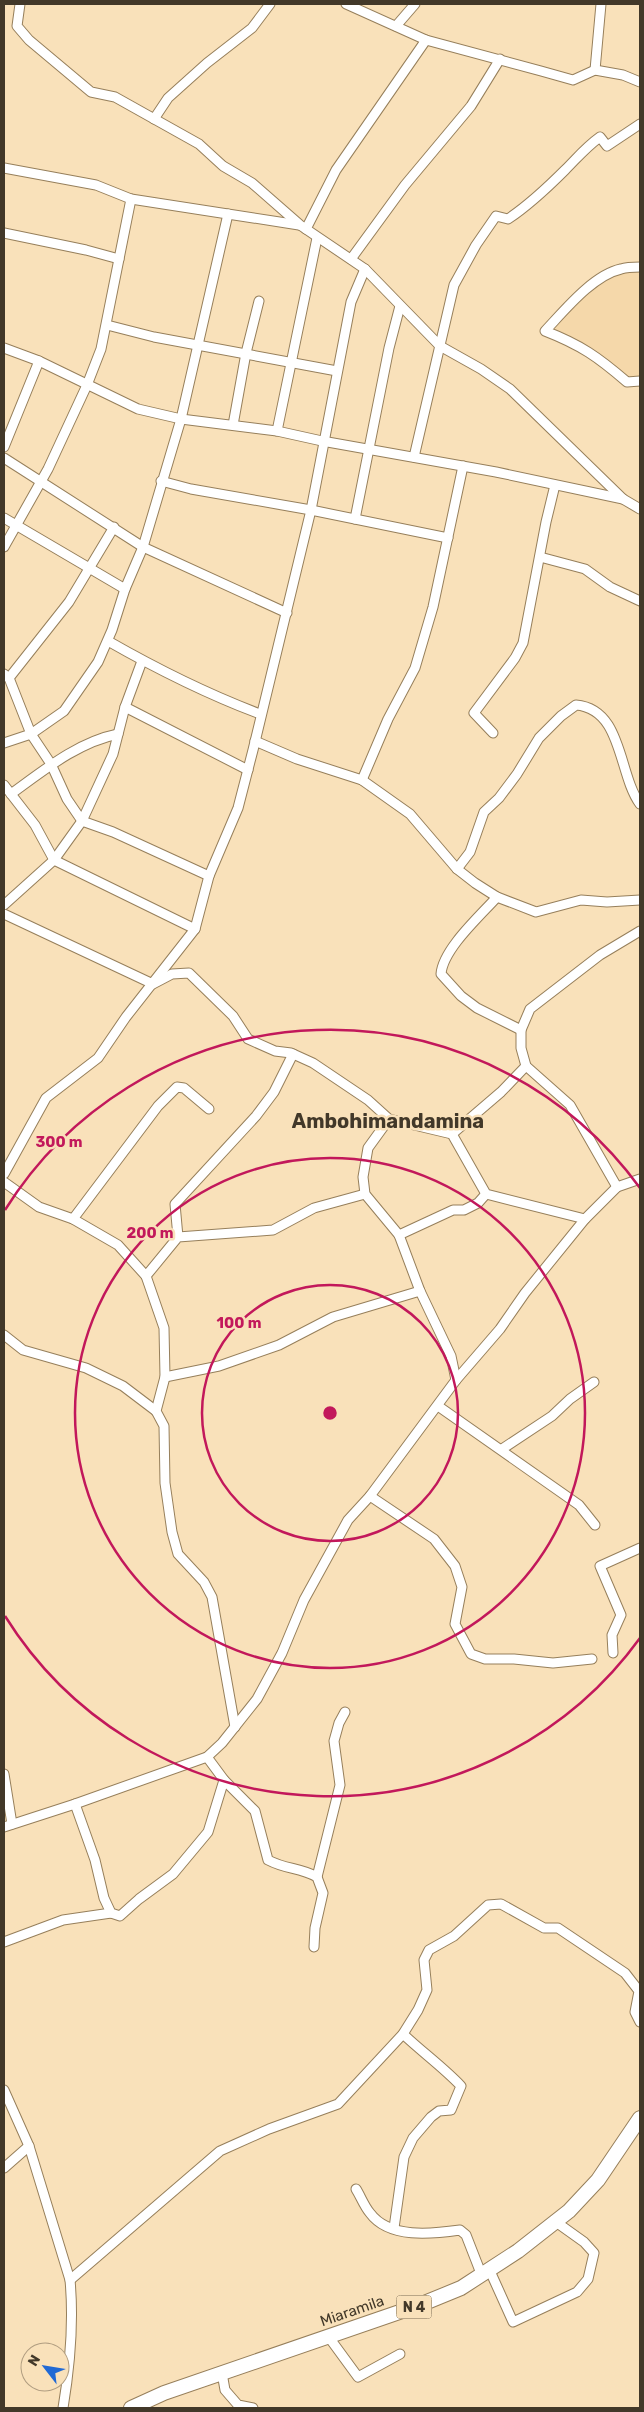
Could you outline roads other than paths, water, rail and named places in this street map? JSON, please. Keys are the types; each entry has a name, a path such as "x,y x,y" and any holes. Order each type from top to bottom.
{"main road":[{"name":"Miaramila","path":"131,2408 164,2393 416,2306 461,2288 486,2273 556,2222 598,2180 640,2118"}],"street":[{"path":"20,4 17,26 29,40 91,92 115,98 199,144 223,166 252,183 317,238 365,269 382,284 400,306 440,346 481,369 510,390 623,498 640,509"},
{"path":"154,119 168,98 207,63 252,28 270,4"},
{"path":"346,4 426,40 573,80 595,70 623,75 640,82"},
{"path":"396,26 415,4"},
{"path":"595,70 601,4"},
{"path":"303,227 336,170 426,40"},
{"path":"350,259 405,185 470,106 500,59"},
{"path":"414,458 454,285 476,245 496,216 508,219 529,205 567,168 584,148 600,137 607,146 640,124"},
{"path":"4,168 96,185 131,200 303,227"},
{"path":"4,547 41,482 87,384 108,326 131,200"},
{"path":"4,743 31,734 64,711 98,662 108,641 125,589 143,547 161,481 181,419 228,214"},
{"path":"4,233 86,250 119,259"},
{"path":"276,431 317,238"},
{"path":"640,267 620,269 604,276 578,297 545,331 576,343 598,357 627,382 640,381"},
{"path":"4,1174 46,1098 98,1058 126,1016 195,929 209,876 238,808 248,770 260,714 287,613 311,510 322,442 351,302 365,269"},
{"path":"233,425 246,353 259,301"},
{"path":"355,519 389,348 400,306"},
{"path":"108,326 154,337 337,371"},
{"path":"4,348 39,361 138,409 181,419 276,431 322,442 463,466 623,498"},
{"path":"4,448 39,361"},
{"path":"4,458 143,547 287,613"},
{"path":"362,780 388,719 416,668 433,607 463,466"},
{"path":"161,481 190,489 311,510 448,538"},
{"path":"493,733 474,713 500,679 523,642 555,485"},
{"path":"4,518 125,589"},
{"path":"114,527 69,602 6,676 31,734 51,764 67,799 82,821 113,832 209,876"},
{"path":"540,557 585,569 610,586 640,601"},
{"path":"108,641 142,661 222,700 260,714"},
{"path":"4,906 54,860 82,821 113,754 125,707 142,661"},
{"path":"457,869 470,852 484,812 499,798 517,774 539,738 561,716 576,705 588,706 612,729 629,782 640,804"},
{"path":"125,707 248,770"},
{"path":"11,794 51,764 100,738 118,734"},
{"path":"255,741 297,759 362,780 410,814 457,869 475,884 497,897 536,912 581,900 607,902 640,900"},
{"path":"4,785 35,825 54,860 195,929"},
{"path":"497,897 449,953 442,964 441,974 461,996 477,1008 521,1030"},
{"path":"4,914 153,984"},
{"path":"617,1187 570,1105 526,1066 521,1048 521,1030 530,1010 600,955 640,932"},
{"path":"153,984 172,974 189,973 234,1016 248,1039 275,1051 293,1054 313,1063 368,1100 389,1119 452,1134 486,1194 585,1219"},
{"path":"146,1276 178,1237 175,1204 256,1116 274,1092 293,1054"},
{"path":"452,1134 501,1092 526,1066"},
{"path":"73,1219 158,1106 177,1087 184,1088 208,1109"},
{"path":"389,1119 368,1148 363,1177 365,1194 399,1235 420,1291 450,1356 456,1380"},
{"path":"4,1774 8,1825 75,1804 206,1757 235,1727 257,1699 272,1674 304,1600 348,1520 370,1496 388,1469 456,1380 500,1329 525,1293 585,1219 617,1187 640,1179"},
{"path":"4,1182 39,1207 73,1219 118,1245 146,1276 164,1328 165,1377 156,1411"},
{"path":"178,1237 273,1230 314,1208 365,1194"},
{"path":"399,1235 452,1210 464,1210 478,1204 486,1194"},
{"path":"165,1377 219,1366 279,1345 333,1317 420,1291"},
{"path":"4,1335 24,1350 86,1368 123,1386 156,1411 164,1426 165,1483 172,1532 178,1554 204,1582 212,1597 235,1727"},
{"path":"502,1449 552,1416 570,1399 594,1382"},
{"path":"438,1406 579,1504 595,1525"},
{"path":"370,1496 434,1539 455,1566 462,1587 455,1624 471,1654 485,1659 514,1659 553,1663 592,1659"},
{"path":"613,1653 612,1635 621,1615 600,1566 640,1548"},
{"path":"314,1947 323,1893 317,1877 340,1785 334,1741 339,1723 345,1712"},
{"path":"206,1757 224,1780 254,1811 268,1860 283,1868 303,1870 317,1877"},
{"path":"4,1942 63,1920 111,1913 120,1916 139,1899 173,1874 208,1832 224,1780"},
{"path":"75,1804 95,1860 104,1898 111,1913"},
{"path":"70,2280 220,2151 269,2129 338,2104 403,2034 427,1990 424,1960 429,1950 454,1936 488,1906 501,1904 544,1928 558,1928 625,1973 638,1991 635,2012 640,2022"},
{"path":"394,2228 403,2164 413,2138 431,2117 439,2111 451,2110 461,2086 444,2068 423,2054 403,2034"},
{"path":"4,2090 29,2146 70,2280 72,2303 69,2370 63,2408"},
{"path":"4,2168 29,2146"},
{"path":"356,2189 370,2214 384,2226 412,2234 460,2230 466,2235 513,2322 577,2292 588,2280 594,2253 584,2242 556,2222"},
{"path":"328,2336 358,2377 400,2354"},
{"path":"222,2373 226,2390 238,2406 253,2408"}],"district":[{"name":"Ambohimandamina","path":"388,1121"}]}
